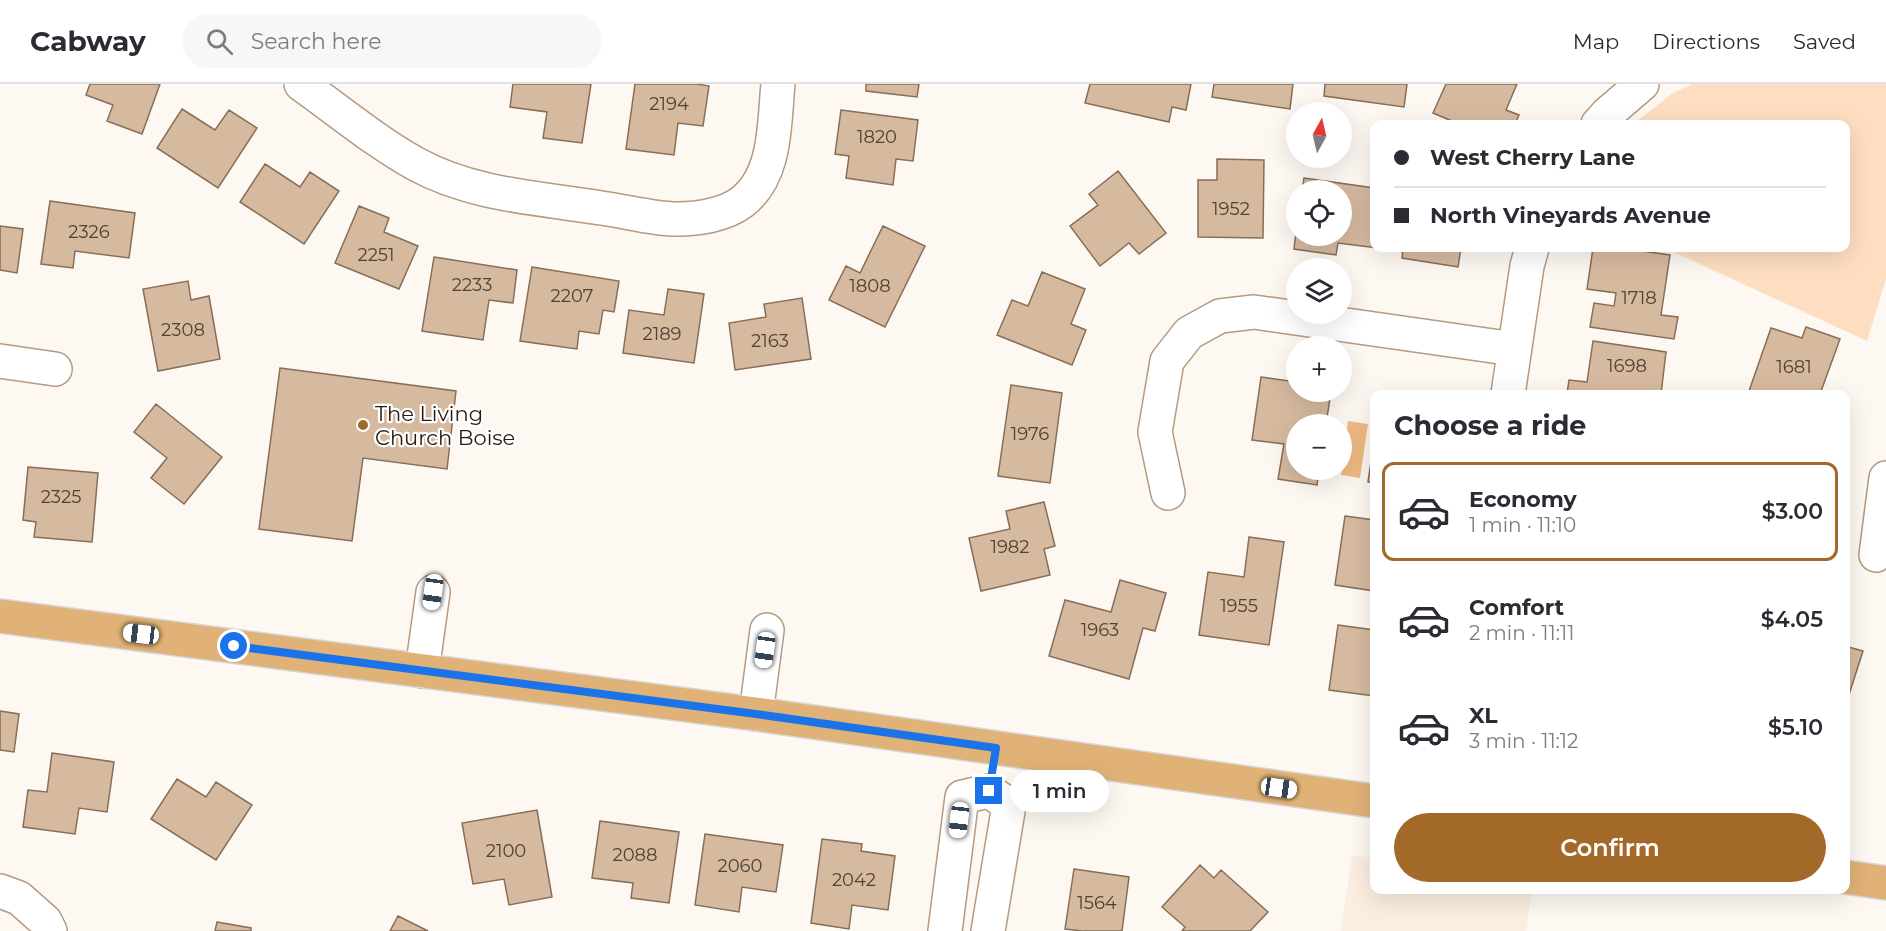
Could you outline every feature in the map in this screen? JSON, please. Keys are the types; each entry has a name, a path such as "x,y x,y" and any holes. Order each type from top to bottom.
{"main road":[{"path":"0,616 756,714 1370,800"},
{"path":"1850,877 1886,883"}],"street":[{"path":"301,84 387,146 417,165 448,179 481,190 676,219 717,214 741,202 756,187 768,165 778,84"},
{"path":"1602,120 1634,86"},
{"path":"1509,390 1531,252"},
{"path":"1168,493 1155,432 1167,361 1189,333 1220,316 1254,312 1514,349"},
{"path":"0,361 55,369"},
{"path":"1876,555 1886,478"},
{"path":"422,671 433,592"},
{"path":"756,714 767,630"},
{"path":"989,791 996,748"},
{"path":"945,931 962,797 989,791 1009,805 988,931"},
{"path":"0,891 19,898 45,921 50,931"}],"shaded area":[{"path":"1692,84 1886,84 1886,279 1867,341 1674,252 1850,252 1850,120 1638,120 1673,93"},
{"path":"1352,422 1368,424 1360,478 1352,477"},
{"path":"1352,855 1370,857 1370,894 1531,894 1526,931 1341,931"}],"building":[{"path":"90,84 160,84 142,134 107,121 113,105 86,95"},
{"path":"513,84 591,84 582,143 543,138 547,112 510,107"},
{"path":"635,84 709,86 703,126 678,123 674,155 626,149"},
{"path":"866,84 919,84 917,97 866,91"},
{"path":"1090,84 1191,84 1186,110 1172,107 1169,122 1085,103"},
{"path":"1214,84 1293,84 1291,102 1286,102 1286,108 1212,97"},
{"path":"1325,84 1407,84 1404,107 1324,96"},
{"path":"1446,84 1517,84 1506,110 1519,115 1517,120 1450,120 1433,113"},
{"path":"182,109 215,130 229,110 257,128 218,188 157,148"},
{"path":"841,110 918,120 913,161 896,159 893,185 846,178 849,156 835,154"},
{"path":"1217,159 1264,160 1263,238 1198,237 1198,180 1217,180"},
{"path":"265,164 300,187 310,172 339,191 304,244 240,202"},
{"path":"1118,171 1166,233 1139,254 1129,243 1100,266 1070,226 1098,205 1089,194"},
{"path":"1352,185 1370,187 1370,247 1352,245"},
{"path":"50,201 135,213 129,258 75,251 73,268 41,264"},
{"path":"359,206 389,218 384,232 418,246 399,289 335,263"},
{"path":"0,226 23,229 17,273 0,270"},
{"path":"883,226 925,246 885,327 829,300 846,266 860,273"},
{"path":"1294,246 1338,246 1336,255 1294,249"},
{"path":"1403,252 1460,252 1458,267 1402,258"},
{"path":"1592,252 1649,252 1670,255 1661,315 1678,317 1674,339 1590,327 1594,303 1614,306 1616,293 1587,289"},
{"path":"434,257 517,270 513,303 489,300 483,340 422,331"},
{"path":"532,267 619,281 614,312 603,310 599,334 579,331 577,349 520,341"},
{"path":"1042,272 1085,289 1071,324 1086,330 1072,365 997,335 1012,300 1028,306"},
{"path":"188,281 191,300 209,296 220,359 158,371 143,289"},
{"path":"668,289 704,294 694,363 623,353 629,310 664,315"},
{"path":"802,298 811,359 735,370 729,323 766,317 764,304"},
{"path":"1806,327 1840,339 1821,390 1749,390 1771,328 1802,338"},
{"path":"1593,341 1666,352 1661,390 1568,390 1569,380 1587,382"},
{"name":"The Living Church Boise","path":"280,368 456,391 447,469 363,458 352,541 259,529"},
{"path":"1261,377 1286,381 1286,402 1329,402 1328,414 1286,414 1286,480 1318,480 1317,485 1278,479 1284,444 1252,440"},
{"path":"1011,385 1062,393 1050,483 998,476"},
{"path":"156,404 222,457 184,504 151,478 167,458 134,432"},
{"path":"28,467 98,473 92,542 34,537 36,522 23,520"},
{"path":"1044,502 1055,546 1044,549 1050,575 981,591 969,538 1010,529 1006,511"},
{"path":"1345,516 1370,519 1370,590 1335,585"},
{"path":"1249,537 1284,542 1269,645 1199,635 1208,572 1244,577"},
{"path":"1120,580 1166,593 1155,631 1143,628 1129,679 1049,656 1065,600 1111,612"},
{"path":"1338,625 1370,629 1370,695 1329,690"},
{"path":"1850,647 1863,651 1850,691"},
{"path":"0,711 19,714 14,752 0,750"},
{"path":"52,753 114,762 107,812 79,808 75,834 23,827 28,790 47,792"},
{"path":"177,779 206,797 216,782 252,805 216,860 151,819"},
{"path":"537,810 552,897 509,905 504,879 473,884 462,823"},
{"path":"600,821 679,832 669,903 631,898 633,883 592,878"},
{"path":"705,834 783,845 776,892 742,887 739,912 695,905"},
{"path":"822,839 862,844 861,851 895,856 888,910 852,905 849,929 811,923"},
{"path":"1200,865 1214,878 1221,870 1268,912 1250,931 1182,931 1185,927 1162,907"},
{"path":"1074,869 1129,877 1122,931 1065,929"},
{"path":"398,916 428,931 390,931"},
{"path":"217,922 251,928 251,931 215,931"}],"place":[{"name":"The Living Church Boise","path":"363,425"}],"route":[{"path":"234,646 756,714 996,748 989,791"}]}
